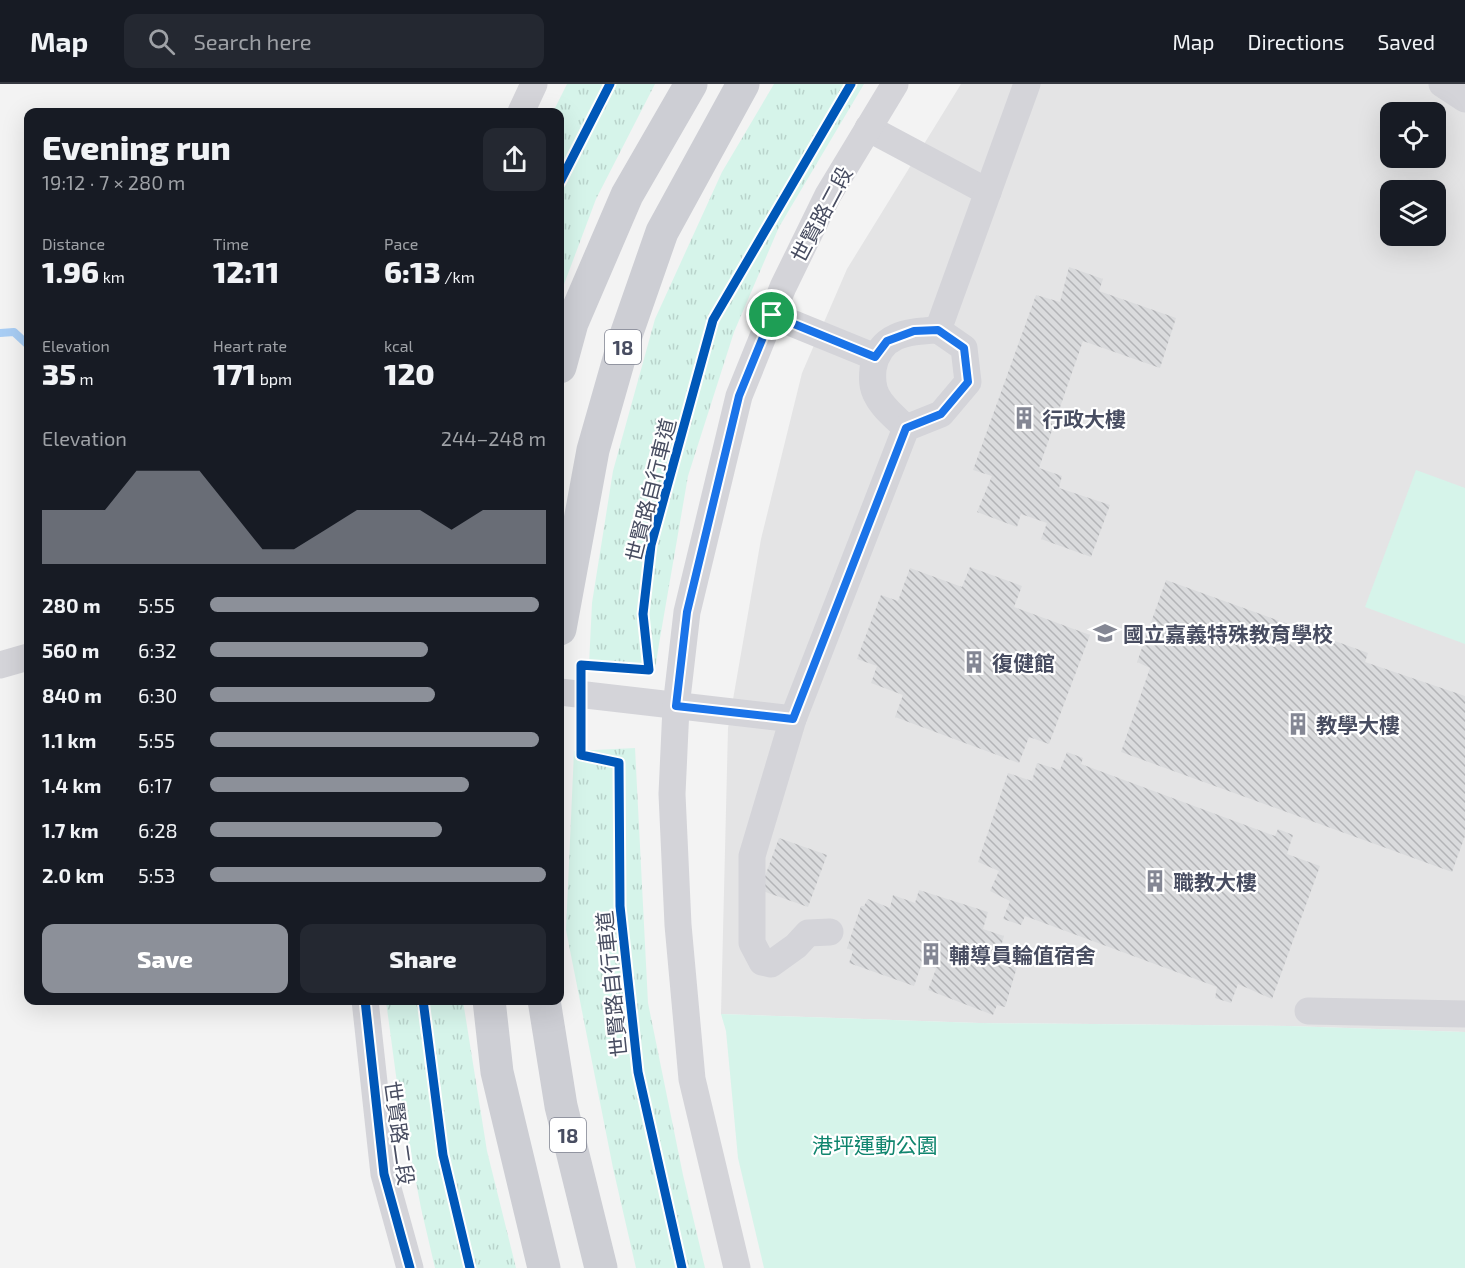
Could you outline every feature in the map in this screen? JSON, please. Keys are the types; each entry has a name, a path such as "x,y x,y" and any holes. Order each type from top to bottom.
{"main road":[{"path":"564,352 572,323 627,195 691,84"},
{"name":"18","path":"564,607 593,450 625,338 662,232 742,84"},
{"path":"490,1005 497,1072 544,1268"},
{"name":"18","path":"545,1005 561,1106 601,1268"}],"street":[{"path":"523,108 534,84"},
{"name":"世賢路二段","path":"737,1268 692,1078 678,925 672,794 676,706 687,612 739,396 783,287 828,195 895,84"},
{"path":"938,330 1027,84"},
{"path":"1442,84 1465,99"},
{"path":"868,128 988,192"},
{"path":"772,315 875,357"},
{"path":"830,932 808,933 796,946 771,964 762,962 752,943 752,856 793,719 906,428 941,414 968,382 964,348 938,330 914,331 887,341 875,357 872,381 878,398 906,428"},
{"path":"0,665 24,658"},
{"path":"564,692 793,719"},
{"name":"世賢路二段","path":"366,1005 384,1174 410,1268"},
{"path":"1308,1011 1465,1014"}],"shaded area":[{"name":"國立嘉義特殊教育學校","path":"961,84 1465,84 1465,1032 1289,1026 979,1023 721,1014 728,728 761,539 802,373 847,269"}],"green space":[{"path":"567,84 655,84 596,199 564,284 564,108 555,108"},
{"path":"774,84 864,84 779,227 734,332 688,476 654,675 589,665 592,603 613,471 655,319 722,172"},
{"path":"1416,470 1465,488 1465,644 1365,607"},
{"path":"635,748 648,1003 683,1175 705,1268 636,1268 613,1168 566,930 574,751"},
{"path":"387,1005 464,1005 487,1151 516,1268 435,1268 397,1083"},
{"name":"港坪運動公園","path":"721,1014 979,1023 1289,1026 1465,1032 1465,1268 764,1268 738,1158 726,1031"}],"building":[{"name":"行政大樓","path":"1069,267 1103,279 1099,291 1176,318 1160,368 1083,341 1039,468 1062,476 1059,488 1110,505 1091,557 1041,539 1047,523 1021,514 1017,527 977,512 992,476 973,470 1036,295 1060,302"},
{"name":"復健館","path":"970,567 1022,586 1014,607 1090,635 1049,744 1029,737 1019,763 895,717 903,695 871,683 877,666 857,659 881,595 898,601 910,568 962,587"},
{"name":"教學大樓","path":"1166,580 1368,653 1365,662 1465,696 1465,836 1452,872 1121,752 1150,668 1137,662"},
{"name":"職教大樓","path":"1067,752 1083,758 1081,764 1275,836 1278,829 1293,835 1287,854 1320,866 1272,999 1238,984 1231,1003 1215,998 1217,987 1025,916 1021,925 1003,919 1010,901 990,891 999,871 978,862 1008,773 1032,781 1037,763 1060,770"},
{"path":"779,838 827,855 808,907 760,890"},
{"name":"輔導員輪值宿舍","path":"919,890 988,912 983,929 1004,936 1000,950 1020,957 1005,1007 997,1005 993,1015 928,990 936,969 922,963 914,986 849,963 853,951 847,948 861,906 864,906 868,899 890,908 893,895 915,903"}],"waterway":[{"path":"0,333 14,332 24,341"}],"cycle path":[{"path":"564,174 610,84"},
{"name":"世賢路自行車道","path":"682,1268 638,1072 620,906 619,763 581,755 581,665 649,670 643,614 651,545 713,320 851,84"},
{"path":"366,1005 384,1174 410,1268"},
{"path":"424,1005 443,1155 470,1268"}],"place":[{"name":"行政大樓","path":"1024,418"},
{"name":"國立嘉義特殊教育學校","path":"1105,633"},
{"name":"復健館","path":"974,662"},
{"name":"教學大樓","path":"1298,724"},
{"name":"職教大樓","path":"1155,881"},
{"name":"輔導員輪值宿舍","path":"931,954"}],"route":[{"path":"772,315 875,357 887,341 914,331 938,330 964,348 968,382 941,414 906,428 793,719 676,706 687,612 739,396 772,315"}]}
